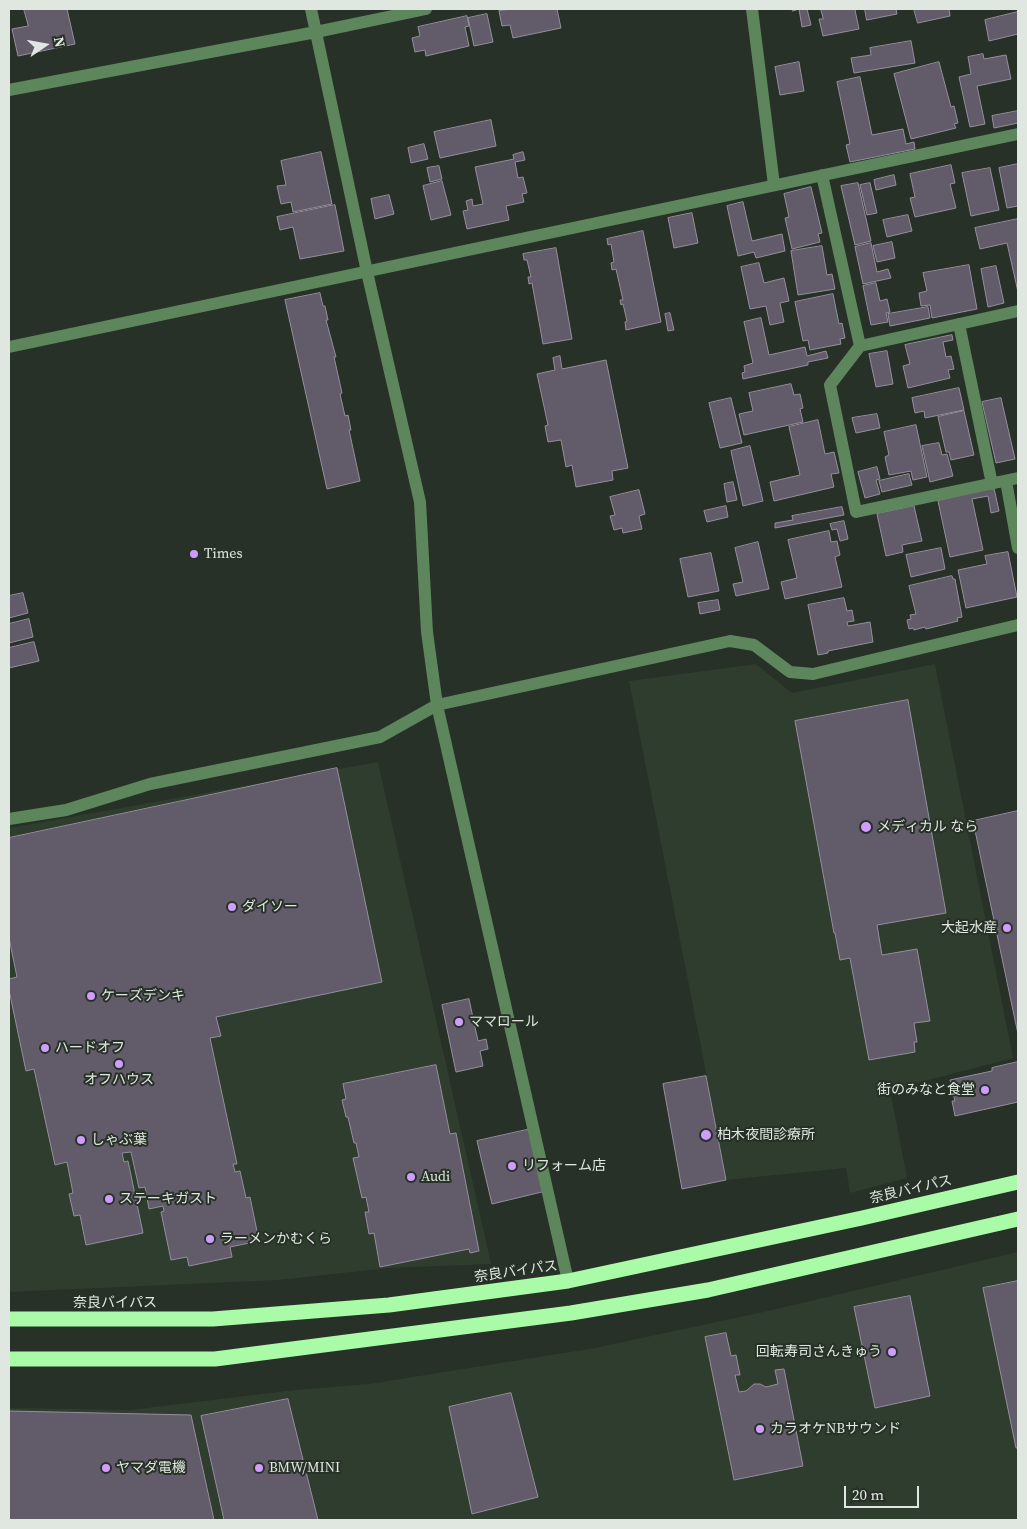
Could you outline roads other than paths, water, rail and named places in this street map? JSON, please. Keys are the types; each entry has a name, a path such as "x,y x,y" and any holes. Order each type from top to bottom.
{"highway":[{"name":"奈良バイパス","path":"9,1319 213,1319 389,1305 568,1281 862,1218 1018,1182"},
{"path":"9,1360 216,1359 571,1314 708,1290 1018,1219"}],"street":[{"path":"311,9 367,272 420,502 427,632 437,705 568,1281"},
{"path":"9,90 316,32 426,9"},
{"path":"752,9 774,185"},
{"path":"9,347 1018,134"},
{"path":"822,176 860,346"},
{"path":"1018,311 860,346 830,385 856,512 1012,479 1018,548"},
{"path":"958,324 992,484"},
{"path":"9,819 66,810 150,784 380,737 437,705 730,641 754,645 790,672 813,674 1018,625"}],"place":[{"name":"Times","path":"194,554"},
{"name":"メディカル なら","path":"866,827"},
{"name":"ダイソー","path":"232,907"},
{"name":"大起水産","path":"1007,928"},
{"name":"ケーズデンキ","path":"91,996"},
{"name":"ママロール","path":"459,1022"},
{"name":"ハードオフ","path":"45,1048"},
{"name":"オフハウス","path":"119,1064"},
{"name":"街のみなと食堂","path":"985,1090"},
{"name":"柏木夜間診療所","path":"706,1135"},
{"name":"しゃぶ葉","path":"81,1140"},
{"name":"リフォーム店","path":"512,1166"},
{"name":"Audi","path":"411,1177"},
{"name":"ステーキガスト","path":"109,1199"},
{"name":"ラーメンかむくら","path":"210,1239"},
{"name":"回転寿司さんきゅう","path":"892,1352"},
{"name":"カラオケNBサウンド","path":"760,1429"},
{"name":"ヤマダ電機","path":"106,1468"},
{"name":"BMW/MINI","path":"259,1468"}]}
